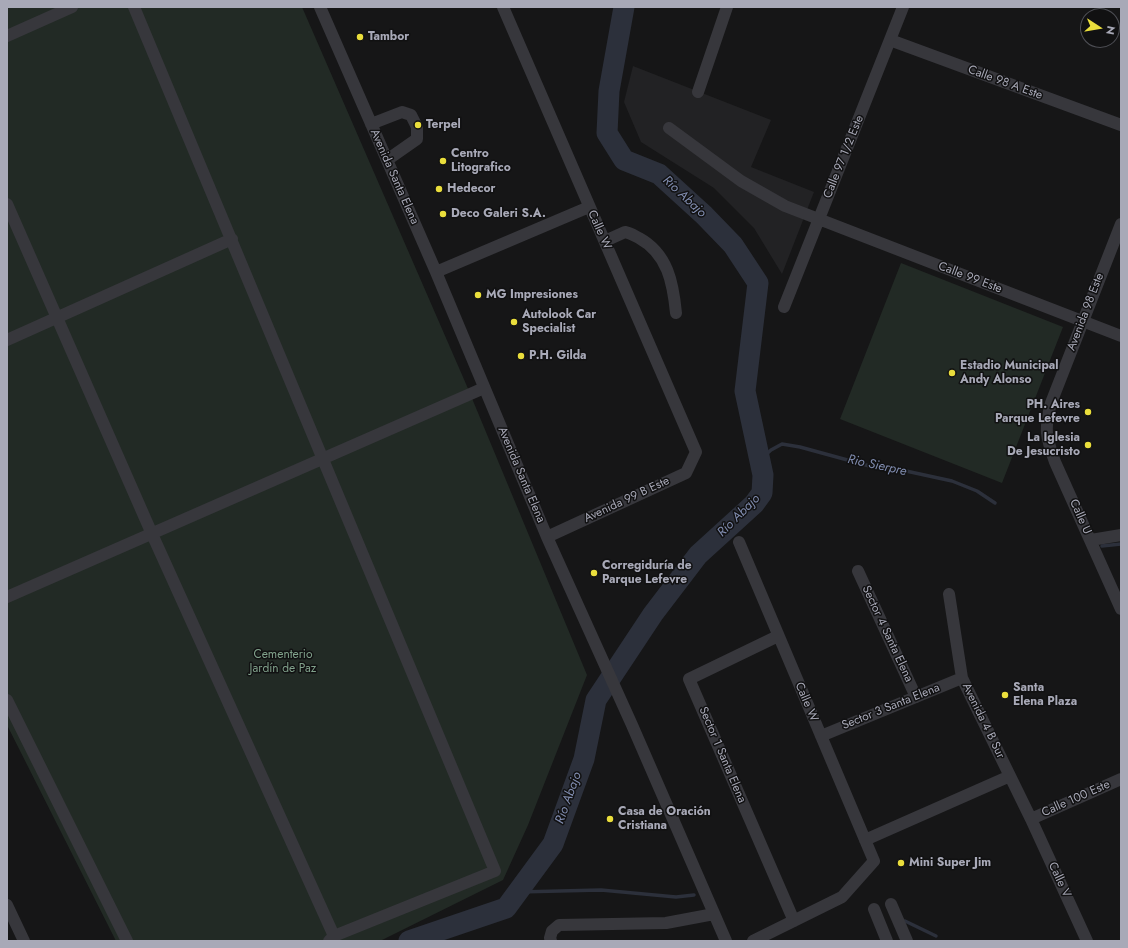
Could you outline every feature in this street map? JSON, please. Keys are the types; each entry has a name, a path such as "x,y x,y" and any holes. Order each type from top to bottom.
{"street":[{"path":"7,36 72,7"},
{"path":"7,204 331,939 495,871 134,7"},
{"name":"Calle W","path":"503,7 696,452"},
{"path":"698,92 727,7"},
{"name":"Calle 97 1/2 Este","path":"784,306 903,7"},
{"name":"Avenida Santa Elena","path":"325,9 371,124 436,272 547,537 632,725 726,941"},
{"name":"Calle 98 A Este","path":"890,40 1121,125"},
{"path":"371,124 402,112 411,115 417,127 417,139 387,160"},
{"name":"Calle 99 Este","path":"669,128 741,181 785,206 1121,336"},
{"path":"436,272 589,207"},
{"name":"Avenida 98 Este","path":"1045,423 1051,403 1121,224"},
{"path":"605,241 625,232 650,244 665,263 674,293 676,313"},
{"path":"7,340 57,316 232,239"},
{"path":"7,597 484,388"},
{"name":"Calle U","path":"1045,423 1048,442 1055,462 1121,609"},
{"name":"Avenida 99 B Este","path":"547,537 686,473 696,452"},
{"path":"1091,540 1121,535"},
{"name":"Calle W","path":"739,542 874,861 842,897 794,921"},
{"name":"Sector 4 Santa Elena","path":"858,571 916,697"},
{"name":"Avenida 4 B Sur","path":"949,594 962,678 1031,819"},
{"name":"Sector 1 Santa Elena","path":"778,636 689,679 794,921"},
{"name":"Sector 3 Santa Elena","path":"821,736 962,678"},
{"path":"7,700 127,941"},
{"path":"865,840 1010,776"},
{"name":"Calle 100 Este","path":"1031,819 1121,779"},
{"name":"Calle V","path":"1031,819 1087,941"},
{"path":"891,904 907,941"},
{"path":"7,906 24,941"},
{"path":"874,909 887,941"},
{"path":"550,940 552,931 559,925 666,923 714,914"},
{"path":"753,941 794,921"}],"shaded area":[{"path":"633,66 771,120 751,167 814,192 782,274 754,228 714,188 641,142 624,102"}],"green space":[{"name":"Cementerio Jardín de Paz","path":"7,7 302,7 466,384 587,675 528,825 503,880 380,941 116,941 7,725"},
{"name":"Estadio Municipal Andy Alonso","path":"901,263 1063,327 1002,483 840,419"}],"waterway":[{"name":"Río Abajo","path":"409,941 506,908 553,844 584,759 596,700 653,614 698,555 754,504 762,493 763,475 745,391 758,283 733,245 704,215 659,174 624,160 607,133 609,91 624,7"},
{"name":"Rio Sierpre","path":"760,460 771,450 782,444 800,447 873,467 906,471 952,481 977,491 995,503"},
{"name":"Rio Sierpre","path":"1102,546 1121,544"},
{"path":"518,892 601,890 676,897 694,895"},
{"path":"905,921 936,936"}],"place":[{"name":"Tambor","path":"360,37"},
{"name":"Terpel","path":"418,125"},
{"name":"Centro Litografico","path":"443,161"},
{"name":"Hedecor","path":"439,189"},
{"name":"Deco Galeri S.A.","path":"443,214"},
{"name":"MG Impresiones","path":"478,295"},
{"name":"Autolook Car Specialist","path":"514,322"},
{"name":"P.H. Gilda","path":"521,356"},
{"name":"Estadio Municipal Andy Alonso","path":"952,373"},
{"name":"PH. Aires Parque Lefevre","path":"1088,412"},
{"name":"La Iglesia De Jesucristo","path":"1088,445"},
{"name":"Corregiduría de Parque Lefevre","path":"594,573"},
{"name":"Santa Elena Plaza","path":"1005,695"},
{"name":"Casa de Oración Cristiana","path":"610,819"},
{"name":"Mini Super Jim","path":"901,863"}]}
